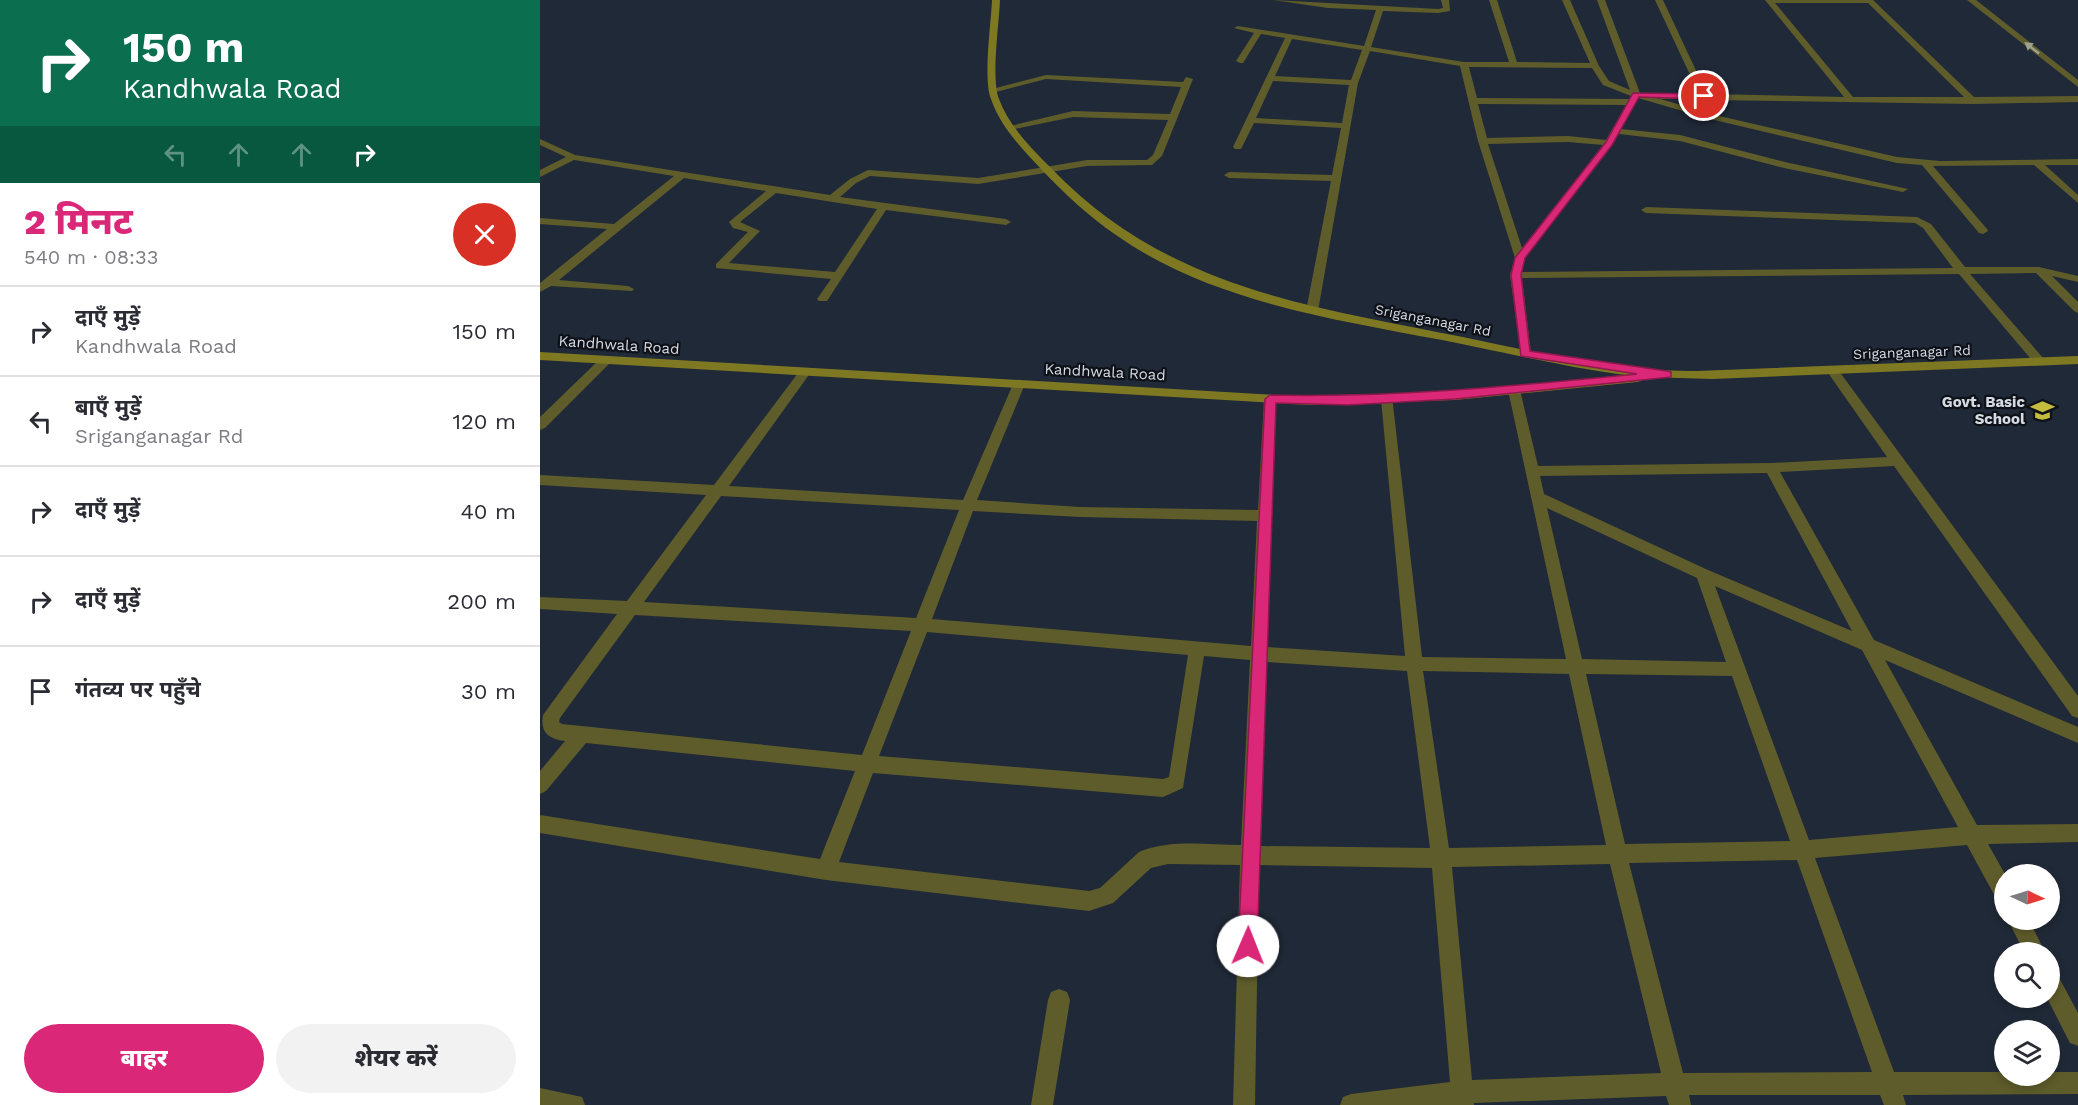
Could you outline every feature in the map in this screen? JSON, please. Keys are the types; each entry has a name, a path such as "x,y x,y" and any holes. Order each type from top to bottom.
{"main road":[{"name":"Sriganganagar Rd","path":"996,0 992,90 995,103 1010,127 1045,171 1069,194 1145,251 1205,280 1249,295 1312,311 1525,353 1667,375 2078,360"},
{"name":"Kandhwala Road","path":"540,356 1270,399 1387,399 1514,390 1667,375"}],"street":[{"path":"1277,0 1380,9 1445,11 1445,0"},
{"path":"1493,0 1514,65"},
{"path":"1566,0 1595,66 1606,83 1636,97 1897,160 1925,163 2078,162"},
{"path":"1601,0 1636,97"},
{"path":"1659,0 1713,117"},
{"path":"1769,0 1851,100"},
{"path":"1769,0 1870,0 1973,101"},
{"path":"1971,0 2078,84"},
{"path":"1986,0 2032,36"},
{"path":"1312,311 1354,84 1365,49 1375,30 1380,9"},
{"path":"1238,28 1464,64 1595,66"},
{"path":"1240,61 1259,31"},
{"path":"1238,147 1290,36"},
{"path":"1464,64 1482,141 1520,258"},
{"path":"833,198 853,181 868,173 978,181 1087,163 1149,163 1156,156 1188,82 1046,77 992,90"},
{"path":"1270,78 1354,84"},
{"path":"1474,101 1704,96 1973,101 2078,99"},
{"path":"1525,353 1516,275 1520,258 1609,143 1636,97"},
{"path":"1010,127 1073,114 1172,117"},
{"path":"1250,120 1345,126"},
{"path":"1616,131 1680,138 1784,165 1903,189"},
{"path":"1482,141 1568,139 1609,143"},
{"path":"540,142 573,157 883,207 1006,222"},
{"path":"540,174 573,157"},
{"path":"2037,162 2078,200"},
{"path":"1925,163 1983,231"},
{"path":"544,286 681,175"},
{"path":"1229,175 1335,178"},
{"path":"774,189 734,222 737,226 754,231 720,266 838,276"},
{"path":"823,299 883,207"},
{"path":"1646,210 1917,220 1927,226 1961,270 2040,362"},
{"path":"540,221 616,227"},
{"path":"1516,275 2039,270 2078,279"},
{"path":"2039,270 2078,309"},
{"path":"544,286 628,289"},
{"path":"540,425 605,361"},
{"path":"1833,370 2078,710"},
{"path":"805,372 552,715 550,725 558,732 869,764 1163,788 1177,782 1197,649"},
{"path":"826,870 923,625 968,504 1019,384"},
{"path":"1514,390 1617,853 1677,1095"},
{"path":"1244,1105 1250,856 1270,399"},
{"path":"1387,399 1414,664 1441,858 1462,1099"},
{"path":"1532,471 1771,468 1900,461"},
{"path":"1771,468 1994,874"},
{"path":"540,480 1080,512 1266,516"},
{"path":"1538,497 1703,574 2078,735"},
{"path":"1703,574 1895,1105"},
{"path":"540,603 923,625 1197,649 1414,664 1736,669"},
{"path":"540,785 582,734"},
{"path":"540,824 826,870 1089,901 1106,896 1146,859 1168,855 1441,858 1801,850 1974,835 2078,833"},
{"path":"1042,1105 1059,1000"},
{"path":"2060,1000 2078,1035"},
{"path":"1350,1105 1462,1099 1677,1095 1886,1083 2078,1083"},
{"path":"540,1099 573,1105"}],"place":[{"name":"Govt. Basic School","path":"2043,411"}],"route":[{"path":"1248,946 1270,399 1348,401 1455,396 1667,375 1525,353 1516,275 1520,258 1609,143 1636,94 1641,96 1704,96"}]}
